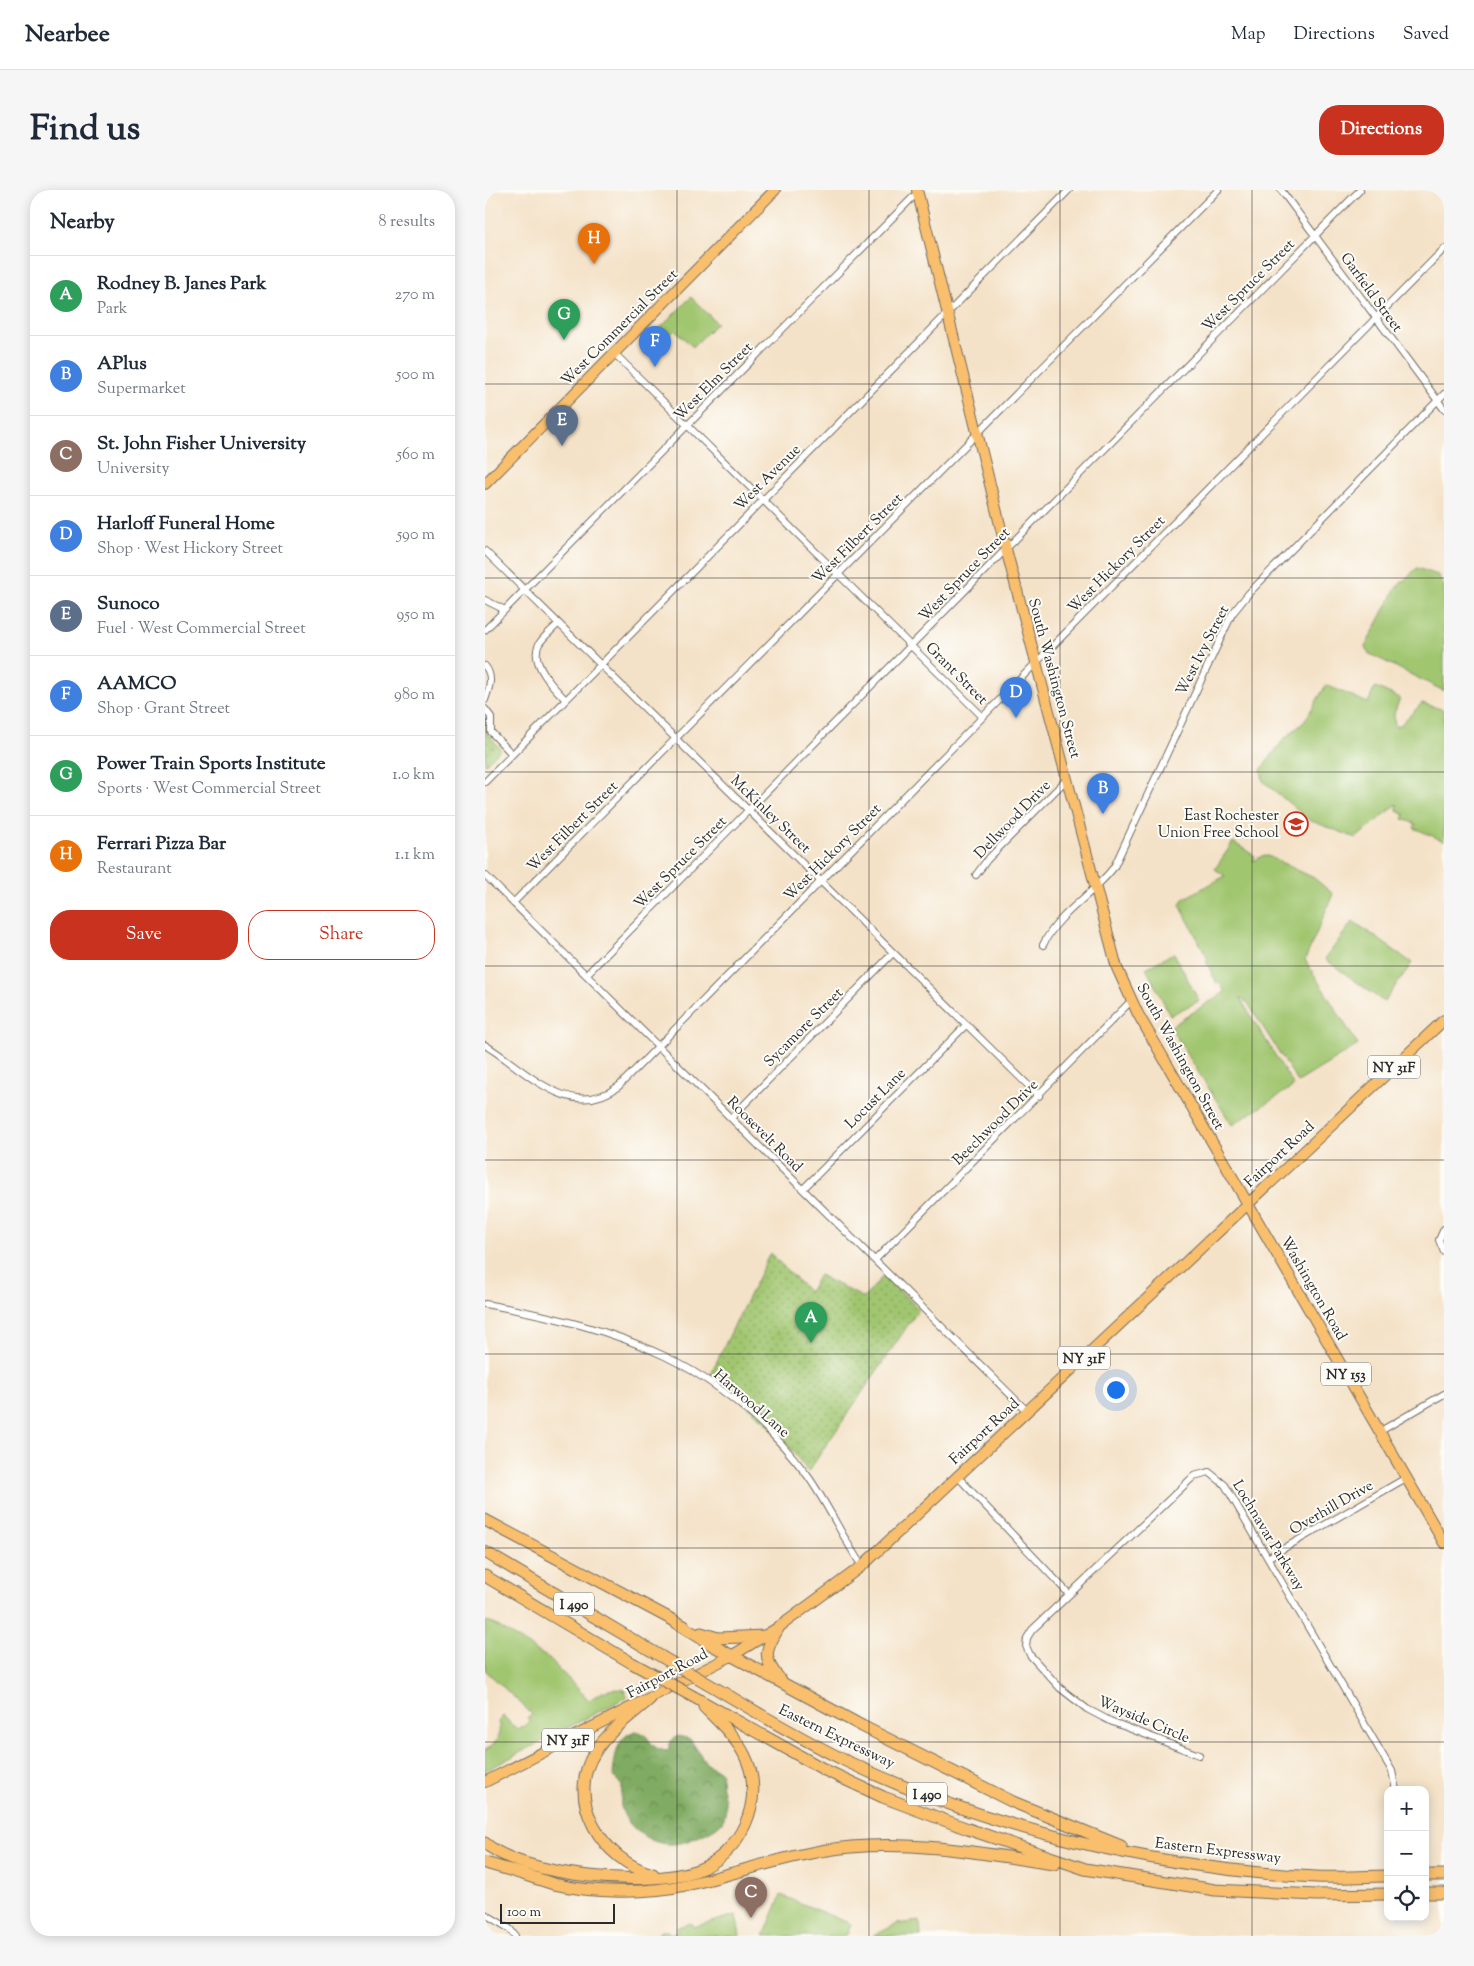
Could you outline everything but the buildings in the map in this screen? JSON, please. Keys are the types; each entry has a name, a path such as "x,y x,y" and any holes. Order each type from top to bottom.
{"highway":[{"path":"485,1520 677,1623 707,1636 719,1638 765,1636"},
{"name":"Eastern Expressway","path":"485,1552 724,1693 839,1757 906,1786 1060,1839 1146,1856 1316,1877 1384,1876"},
{"name":"I 490","path":"485,1576 632,1663 825,1770 883,1797 968,1830 1085,1869 1215,1890 1317,1895 1384,1894"},
{"path":"677,1623 687,1631 788,1686 1013,1802 1146,1856"},
{"path":"779,1627 768,1648 766,1657 771,1668 788,1686"},
{"path":"485,1843 509,1857 547,1869 580,1875 667,1878 695,1871 711,1864 725,1852 744,1830 752,1803 751,1777 746,1757 731,1734 694,1697"},
{"path":"651,1699 609,1735 594,1753 587,1773 584,1794 592,1824 602,1842 616,1856 633,1867 667,1878"},
{"path":"485,1863 555,1884 586,1889 654,1889 684,1886 807,1852 895,1844 947,1848 1085,1869"},
{"path":"485,1858 501,1868"},
{"path":"1429,1875 1444,1875"},
{"path":"1429,1894 1444,1893"}],"main road":[{"name":"West Commercial Street","path":"485,484 775,190"},
{"name":"South Washington Street","path":"918,191 1006,549 1117,968 1131,1001 1247,1205"},
{"name":"Fairport Road","path":"485,1782 651,1699 733,1655 779,1627 862,1566 1444,1020"},
{"name":"Washington Road","path":"1247,1205 1444,1543"}],"street":[{"name":"West Avenue","path":"485,782 762,499 1069,190"},
{"name":"West Filbert Street","path":"513,903 1218,190"},
{"name":"Garfield Street","path":"1281,190 1444,409"},
{"name":"West Spruce Street","path":"586,975 1360,190"},
{"name":"West Elm Street","path":"485,629 918,191"},
{"name":"West Hickory Street","path":"485,1045 549,1089 568,1098 597,1097 614,1089 659,1046 1444,249"},
{"name":"Grant Street","path":"614,353 983,717"},
{"name":"West Ivy Street","path":"1043,946 1049,932 1106,878 1113,867 1232,614 1249,593 1444,394"},
{"name":"McKinley Street","path":"485,551 1039,1096"},
{"path":"485,600 505,610"},
{"path":"558,624 537,648 544,676 566,700"},
{"path":"485,666 489,671 490,681 485,700"},
{"path":"485,709 491,717 491,732 512,754"},
{"name":"Dellwood Drive","path":"976,875 987,860 1066,780"},
{"name":"Roosevelt Road","path":"485,875 1027,1411"},
{"name":"Sycamore Street","path":"731,1118 893,953"},
{"name":"Beechwood Drive","path":"875,1260 1131,1001"},
{"name":"Locust Lane","path":"803,1189 966,1025"},
{"path":"1444,1230 1439,1240 1444,1252"},
{"name":"Harwood Lane","path":"485,1304 524,1311 611,1333 672,1359 716,1385 756,1420 807,1475 829,1508 862,1566"},
{"path":"1379,1432 1444,1394"},
{"name":"Lochnavar Parkway","path":"1069,1594 1193,1476 1204,1472 1213,1474 1225,1485 1269,1557 1392,1771 1395,1786"},
{"path":"957,1477 1069,1594"},
{"name":"Overhill Drive","path":"1269,1557 1406,1478"},
{"name":"Wayside Circle","path":"1069,1594 1029,1634 1026,1646 1030,1656 1060,1688 1087,1709 1110,1721 1199,1756"},
{"path":"485,1914 510,1929 515,1936"}],"green space":[{"path":"691,297 717,323 693,347 675,330 654,351 645,343"},
{"path":"1417,568 1438,575 1444,586 1444,691 1368,653 1365,647 1396,588"},
{"path":"1326,685 1368,703 1375,687 1400,698 1394,714 1395,726 1399,726 1422,703 1444,710 1444,841 1414,828 1416,824 1403,819 1405,815 1397,811 1397,804 1356,838 1309,820 1263,781 1261,770 1284,739 1304,722"},
{"path":"485,715 487,733 501,749 485,765"},
{"path":"1233,842 1255,856 1253,861 1264,855 1270,857 1314,878 1333,894 1305,960 1358,1045 1298,1082 1247,1002 1240,998 1294,1086 1232,1125 1170,1027 1225,992 1220,983 1217,984 1206,961 1208,959 1180,905 1183,899 1225,876 1215,869"},
{"path":"1353,921 1412,963 1384,1002 1325,959"},
{"path":"1174,953 1199,1001 1170,1015 1146,968"},
{"path":"770,1253 809,1292 819,1275 864,1298 884,1275 919,1309 808,1472 787,1445 763,1420 737,1397 709,1377"},
{"path":"485,1621 496,1625 548,1658 589,1700 614,1689 625,1690 627,1697 485,1771 485,1750 493,1745 499,1735 498,1722 503,1716 517,1729 522,1726 524,1727 530,1721 528,1718 532,1714 485,1670"},
{"path":"636,1731 646,1735 650,1742 660,1750 668,1751 671,1741 678,1736 690,1739 706,1763 722,1773 721,1784 726,1807 723,1821 719,1825 693,1839 674,1844 654,1841 633,1827 623,1813 621,1806 622,1786 613,1775 620,1742 624,1737"},
{"path":"781,1895 851,1924 846,1936 764,1936"},
{"path":"736,1915 740,1936 657,1936 660,1931 669,1931 670,1934 678,1932 677,1927 691,1923 693,1927"},
{"path":"920,1921 921,1936 873,1936 897,1924"}],"place":[{"name":"Ferrari Pizza Bar","path":"594,264"},
{"name":"Power Train Sports Institute","path":"564,340"},
{"name":"AAMCO","path":"655,367"},
{"name":"Sunoco","path":"562,446"},
{"name":"Harloff Funeral Home","path":"1016,718"},
{"name":"APlus","path":"1103,814"},
{"name":"East Rochester Union Free School","path":"1296,824"},
{"name":"Rodney B. Janes Park","path":"811,1343"},
{"name":"St. John Fisher University","path":"751,1918"}]}
